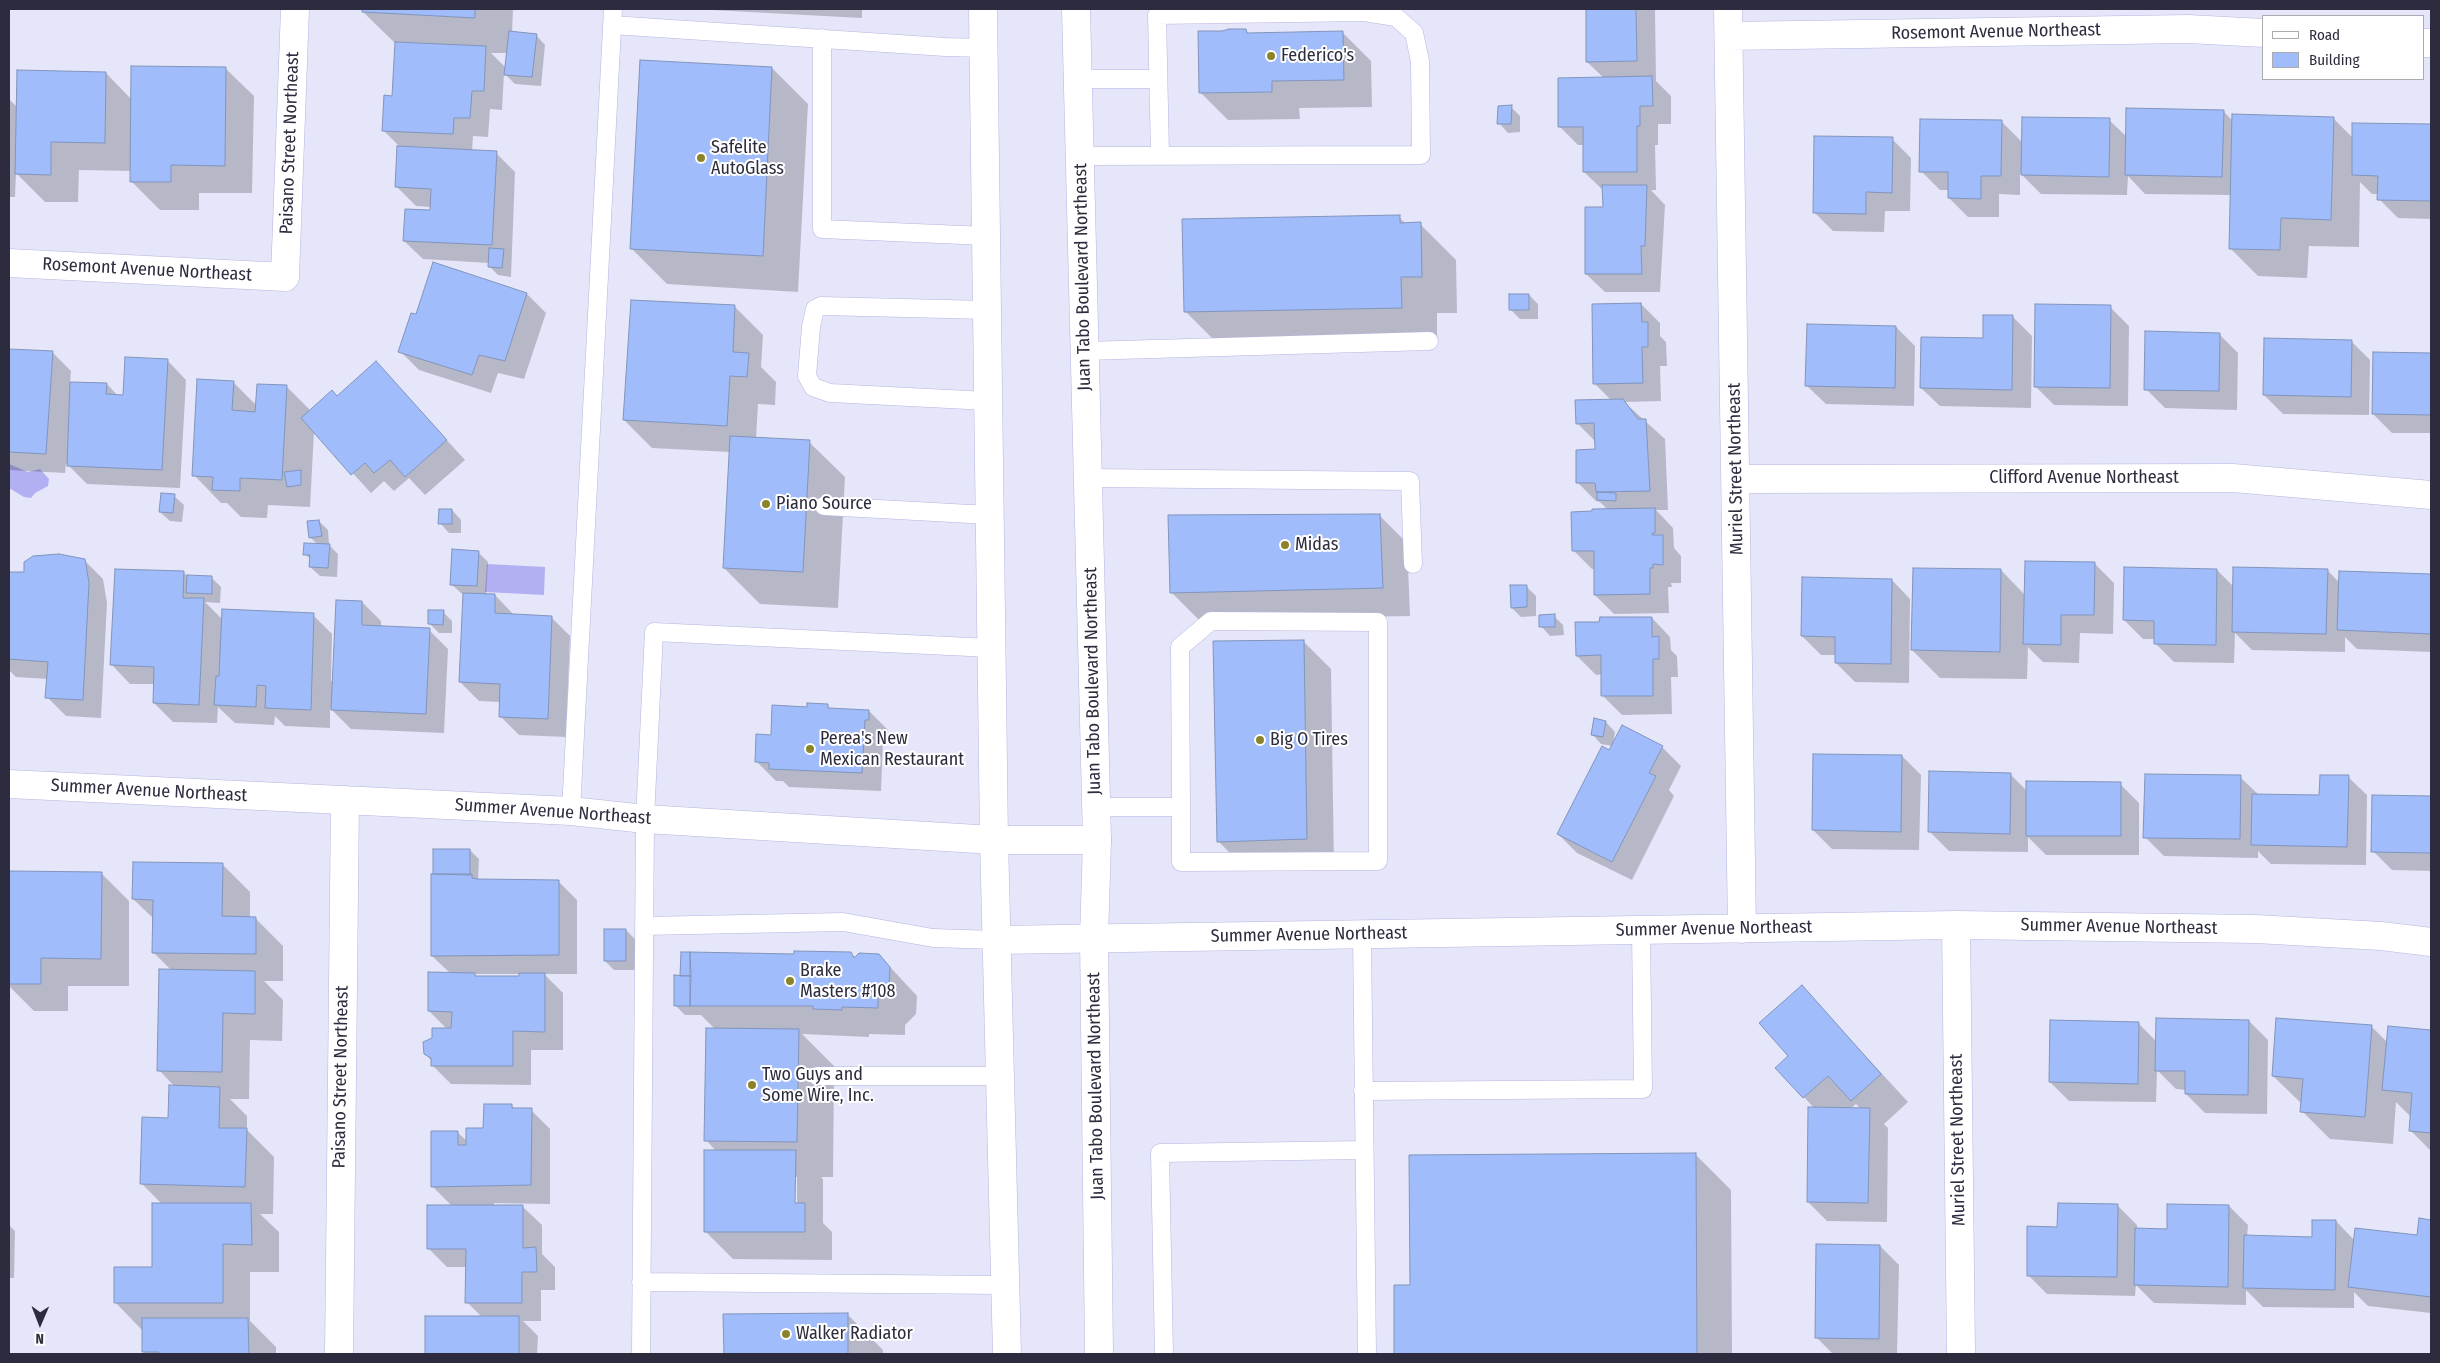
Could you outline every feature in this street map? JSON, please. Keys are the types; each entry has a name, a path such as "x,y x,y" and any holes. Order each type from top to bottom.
{"street":[{"name":"Paisano Street Northeast","path":"285,277 295,9"},
{"path":"983,9 994,840 1007,1354"},
{"name":"Juan Tabo Boulevard Northeast","path":"1076,9 1097,840 1094,938 1099,1354"},
{"name":"Muriel Street Northeast","path":"1728,9 1742,929"},
{"name":"Rosemont Avenue Northeast","path":"1729,36 2188,29 2262,33"},
{"name":"Rosemont Avenue Northeast","path":"9,263 285,277"},
{"name":"Clifford Avenue Northeast","path":"1736,479 2233,478 2431,495"},
{"name":"Summer Avenue Northeast","path":"9,784 571,811 645,818 994,840 1097,840"},
{"name":"Paisano Street Northeast","path":"339,1354 344,800"},
{"name":"Muriel Street Northeast","path":"1956,925 1962,1354"},
{"name":"Summer Avenue Northeast","path":"996,940 1956,925 2256,929 2381,936 2431,942"}],"lane":[{"path":"1080,156 1421,155 1420,61 1414,33 1396,17 1364,12 1157,15 1160,155"},
{"path":"571,811 613,17 822,38 984,48"},
{"path":"822,38 822,229 986,236"},
{"path":"1078,79 1158,79"},
{"path":"987,310 821,306 815,310 811,327 807,376 813,387 830,393 988,401"},
{"path":"1085,351 1429,341"},
{"path":"1088,478 1410,481 1413,564"},
{"path":"824,506 989,515"},
{"path":"1211,621 1378,622 1378,861 1181,862 1181,807 1180,647 1211,621"},
{"path":"641,1354 645,818 654,632 991,648"},
{"path":"1096,808 1181,807"},
{"path":"644,926 842,922 933,938 996,940"},
{"path":"1363,1091 1643,1089 1641,931"},
{"path":"1362,935 1367,1354"},
{"path":"817,1076 1000,1076"},
{"path":"1164,1354 1160,1152 1364,1150"},
{"path":"641,1282 1005,1285"}],"water":[{"path":"9,464 28,472 40,469 49,479 48,486 35,493 31,498 24,497 9,488"},
{"path":"487,564 545,567 544,595 485,592"}],"building":[{"path":"362,9 475,9 475,18 362,12"},
{"path":"1586,9 1636,9 1637,61 1586,62"},
{"name":"Federico's","path":"1246,29 1247,33 1343,31 1344,80 1272,81 1272,92 1199,93 1198,31 1222,31"},
{"path":"509,31 537,34 532,77 504,75"},
{"path":"395,42 486,46 484,91 472,91 470,118 454,118 453,134 382,131 384,95 392,96"},
{"name":"Safelite AutoGlass","path":"640,60 772,67 763,256 630,249"},
{"path":"131,66 226,67 225,166 171,165 171,182 130,182"},
{"path":"17,70 106,72 105,143 51,142 51,175 15,174"},
{"path":"1652,76 1653,106 1640,106 1640,126 1637,126 1637,172 1583,172 1583,127 1558,127 1558,78"},
{"path":"1512,105 1511,124 1497,124 1498,106"},
{"path":"2126,108 2224,110 2222,177 2125,175"},
{"path":"2232,114 2334,117 2331,220 2281,218 2280,250 2229,249"},
{"path":"2022,117 2110,118 2109,177 2021,175"},
{"path":"1920,119 2002,120 2001,176 1981,176 1981,199 1948,198 1948,172 1919,172"},
{"path":"2352,123 2431,124 2431,201 2377,200 2378,176 2352,175"},
{"path":"1814,136 1893,137 1892,193 1866,192 1866,214 1813,213"},
{"path":"397,146 497,151 492,245 403,241 405,209 430,210 431,189 395,187"},
{"path":"1602,185 1647,185 1645,246 1641,246 1642,274 1585,274 1585,207 1603,207"},
{"path":"1400,215 1400,223 1421,222 1422,277 1401,277 1402,308 1184,312 1182,219"},
{"path":"489,248 504,249 502,268 488,267"},
{"path":"433,262 527,293 505,361 479,355 472,375 398,352 411,313 416,314"},
{"path":"1509,294 1529,294 1529,310 1509,310"},
{"path":"631,300 735,305 733,352 749,353 747,377 730,376 727,426 623,420"},
{"path":"1641,303 1642,322 1648,322 1648,347 1642,347 1643,383 1593,384 1592,304"},
{"path":"2035,304 2111,305 2110,388 2034,387"},
{"path":"1983,315 2013,315 2012,390 1920,388 1921,337 1983,338"},
{"path":"1807,324 1896,326 1895,388 1805,386"},
{"path":"2145,331 2220,333 2219,391 2144,390"},
{"path":"2264,338 2352,340 2351,397 2263,395"},
{"path":"9,349 53,351 46,454 9,452"},
{"path":"2373,352 2431,353 2431,415 2372,414"},
{"path":"125,357 168,359 162,470 67,466 70,382 107,383 106,394 123,395"},
{"path":"376,361 447,440 405,477 390,460 374,473 365,463 351,475 301,418 332,390 337,396"},
{"path":"197,379 234,381 232,410 255,412 257,384 287,385 282,480 240,478 240,491 212,490 213,477 192,476"},
{"path":"1623,399 1638,419 1646,419 1650,491 1596,492 1595,483 1576,483 1576,450 1595,449 1594,423 1576,424 1575,400"},
{"name":"Piano Source","path":"730,436 810,440 803,572 723,568"},
{"path":"301,470 301,485 287,487 284,472"},
{"path":"1597,492 1616,493 1616,501 1597,500"},
{"path":"161,493 175,494 173,513 159,512"},
{"path":"1655,508 1655,533 1652,533 1652,535 1663,535 1663,565 1653,564 1653,568 1650,568 1650,594 1594,595 1594,551 1572,551 1571,512 1592,511 1592,509"},
{"path":"439,509 452,509 452,524 438,524"},
{"path":"1380,514 1383,588 1170,593 1168,515"},
{"path":"319,520 322,536 309,538 307,521"},
{"path":"304,543 330,544 328,568 309,567 310,555 303,555"},
{"path":"452,549 479,551 477,586 450,585"},
{"path":"59,554 85,559 89,583 83,700 45,698 48,662 9,659 9,572 24,572 24,562 33,556"},
{"path":"2025,561 2095,562 2094,615 2061,615 2061,645 2023,644"},
{"path":"2124,567 2217,569 2216,645 2154,644 2154,621 2123,620"},
{"path":"2233,567 2328,569 2326,634 2232,632"},
{"path":"1913,568 2001,569 2000,652 1911,650"},
{"path":"115,569 184,571 183,598 204,598 199,705 153,703 154,667 110,665"},
{"path":"2339,571 2431,574 2431,634 2337,630"},
{"path":"187,575 212,576 212,594 186,593"},
{"path":"1802,577 1892,579 1891,664 1835,663 1835,637 1801,636"},
{"path":"1510,585 1527,585 1527,607 1511,608"},
{"path":"463,593 495,594 495,613 552,616 548,719 499,717 500,684 459,682"},
{"path":"336,600 362,601 362,625 430,628 426,714 331,710"},
{"path":"222,609 314,613 311,710 265,708 266,686 257,685 256,707 214,705 216,676 219,676"},
{"path":"428,610 444,610 443,625 428,624"},
{"path":"1555,614 1555,627 1539,627 1539,615"},
{"path":"1600,617 1652,617 1652,637 1659,636 1659,659 1653,659 1653,696 1601,696 1601,655 1576,656 1575,622 1599,622"},
{"name":"Big O Tires","path":"1304,640 1307,839 1217,842 1213,641"},
{"name":"Perea's New Mexican Restaurant","path":"807,703 828,704 828,708 869,710 869,720 865,720 862,773 769,769 769,763 755,762 756,734 771,735 772,705 807,707"},
{"path":"1594,718 1606,721 1603,737 1591,735"},
{"path":"1622,725 1663,746 1649,773 1656,776 1612,862 1557,834 1602,746 1609,750"},
{"path":"1813,754 1902,755 1901,832 1812,830"},
{"path":"1929,771 2011,773 2010,834 1928,832"},
{"path":"2145,774 2241,775 2240,839 2143,838"},
{"path":"2320,775 2349,775 2347,847 2251,845 2252,794 2319,795"},
{"path":"2026,781 2121,782 2121,836 2026,836"},
{"path":"2372,795 2431,796 2431,853 2371,852"},
{"path":"433,849 470,849 470,875 433,874"},
{"path":"133,862 223,863 222,916 256,917 256,954 152,953 153,900 132,899"},
{"path":"9,871 102,872 101,959 41,958 41,984 9,984"},
{"path":"431,874 472,874 472,878 478,879 559,880 559,955 431,956"},
{"path":"604,929 626,929 626,961 604,961"},
{"name":"Brake Masters #108","path":"794,951 851,952 854,958 859,953 879,954 890,967 889,986 878,997 878,1008 842,1007 842,1010 813,1009 813,1006 690,1006 690,952 794,954"},
{"path":"681,952 690,952 691,976 680,976"},
{"path":"159,969 255,971 255,1014 223,1013 222,1072 157,1071"},
{"path":"428,972 475,973 475,976 519,976 519,973 545,973 545,1032 513,1031 513,1066 431,1066 431,1058 424,1054 423,1042 432,1038 432,1028 451,1028 452,1012 428,1011"},
{"path":"674,975 691,976 690,1006 674,1006"},
{"path":"1802,985 1881,1074 1851,1101 1828,1076 1803,1098 1775,1068 1788,1056 1759,1023"},
{"path":"2156,1018 2249,1020 2248,1095 2185,1094 2185,1071 2155,1071"},
{"path":"2276,1018 2372,1025 2365,1117 2300,1112 2303,1079 2272,1076"},
{"path":"2050,1020 2139,1022 2138,1084 2049,1082"},
{"path":"2388,1026 2431,1030 2431,1133 2409,1131 2412,1093 2382,1090"},
{"name":"Two Guys and Some Wire, Inc.","path":"706,1028 799,1029 797,1142 704,1141"},
{"path":"169,1085 220,1087 219,1128 247,1128 245,1187 140,1184 142,1117 168,1118"},
{"path":"484,1104 512,1104 512,1108 532,1108 531,1185 431,1187 431,1131 458,1131 458,1145 466,1145 466,1128 483,1128"},
{"path":"1808,1107 1870,1108 1868,1203 1807,1202"},
{"path":"704,1150 796,1150 795,1203 805,1203 805,1232 704,1232"},
{"path":"1696,1153 1697,1354 1394,1354 1394,1285 1410,1285 1409,1155"},
{"path":"152,1203 251,1203 252,1245 223,1244 223,1303 114,1303 114,1267 152,1267"},
{"path":"2058,1203 2118,1204 2117,1277 2027,1276 2027,1226 2057,1227"},
{"path":"2167,1204 2229,1205 2228,1287 2134,1285 2135,1228 2167,1229"},
{"path":"427,1205 523,1205 523,1248 536,1247 537,1272 522,1272 522,1303 465,1303 466,1249 427,1249"},
{"path":"2419,1218 2431,1220 2431,1297 2348,1287 2355,1228 2417,1235"},
{"path":"2312,1220 2336,1220 2335,1290 2243,1288 2244,1235 2312,1237"},
{"path":"1816,1244 1880,1245 1879,1339 1815,1338"},
{"name":"Walker Radiator","path":"848,1313 848,1354 724,1354 723,1314"},
{"path":"425,1316 519,1316 519,1354 425,1354"},
{"path":"142,1318 248,1318 249,1354 159,1354 159,1352 142,1352"}],"place":[{"name":"Federico's","path":"1271,56"},
{"name":"Safelite AutoGlass","path":"701,158"},
{"name":"Piano Source","path":"766,504"},
{"name":"Midas","path":"1285,545"},
{"name":"Big O Tires","path":"1260,740"},
{"name":"Perea's New Mexican Restaurant","path":"810,749"},
{"name":"Brake Masters #108","path":"790,981"},
{"name":"Two Guys and Some Wire, Inc.","path":"752,1085"},
{"name":"Walker Radiator","path":"786,1334"}]}
